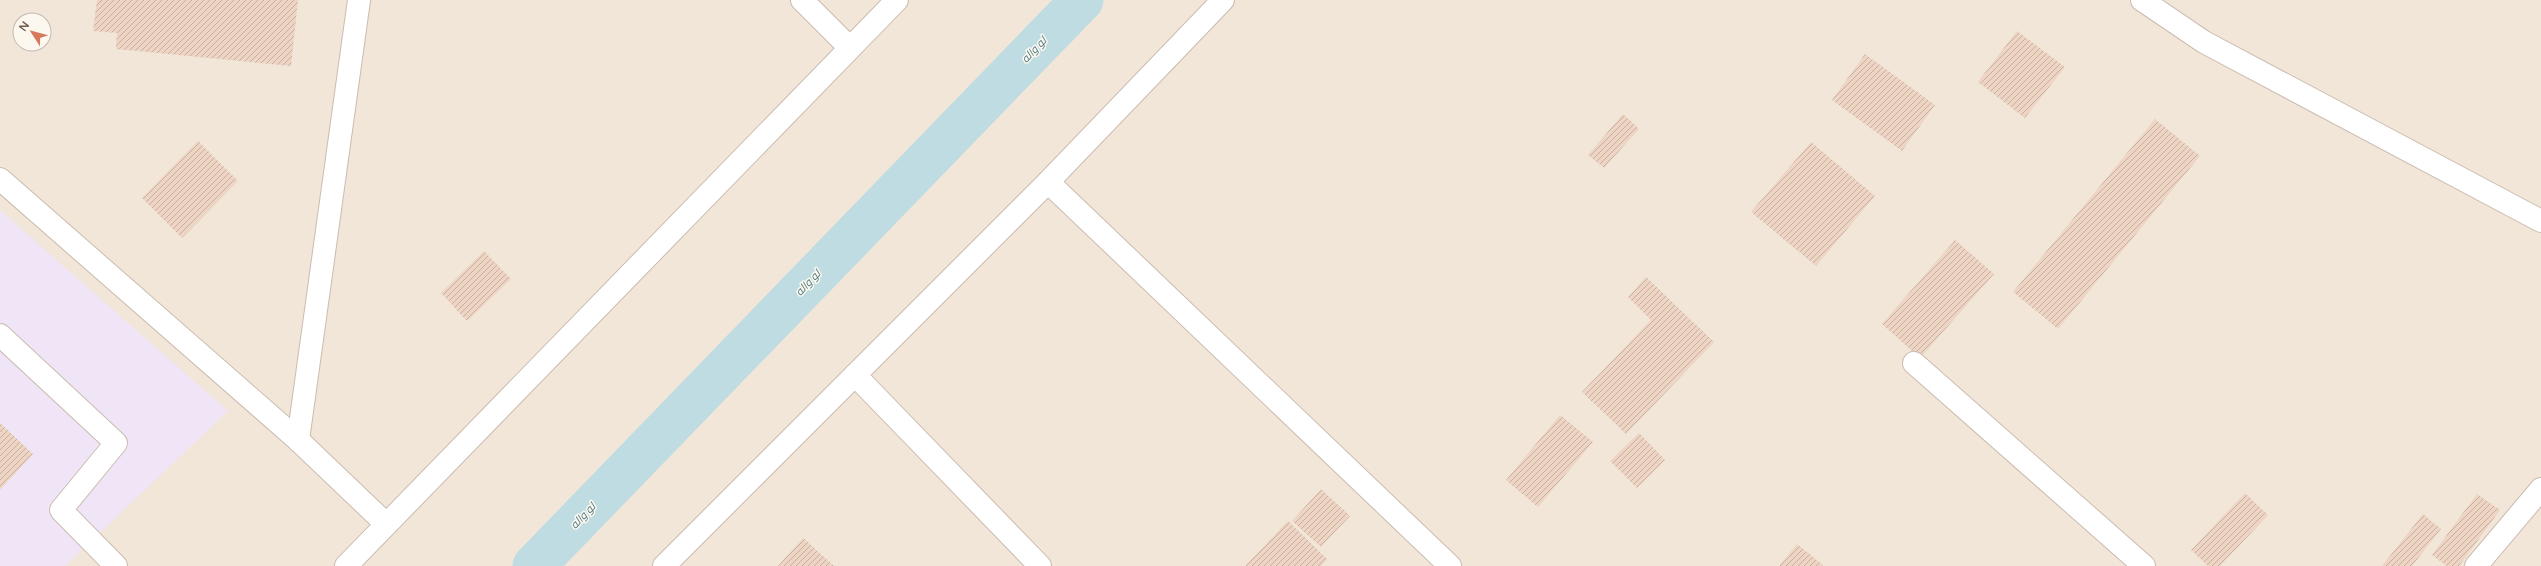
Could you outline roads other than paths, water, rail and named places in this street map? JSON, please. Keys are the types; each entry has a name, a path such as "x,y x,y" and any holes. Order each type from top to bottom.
{"street":[{"path":"298,440 359,0"},
{"path":"802,0 850,47"},
{"path":"346,566 897,0"},
{"path":"664,566 1048,182 1223,0"},
{"path":"2142,0 2204,42 2541,220"},
{"path":"0,179 298,440 386,524"},
{"path":"1048,182 1450,566"},
{"path":"0,335 116,443 61,510 116,566"},
{"path":"1914,363 2144,566"},
{"path":"855,375 1040,566"},
{"path":"2476,566 2541,489"}],"waterway":[{"name":"لو واله","path":"534,566 1082,0"}]}
